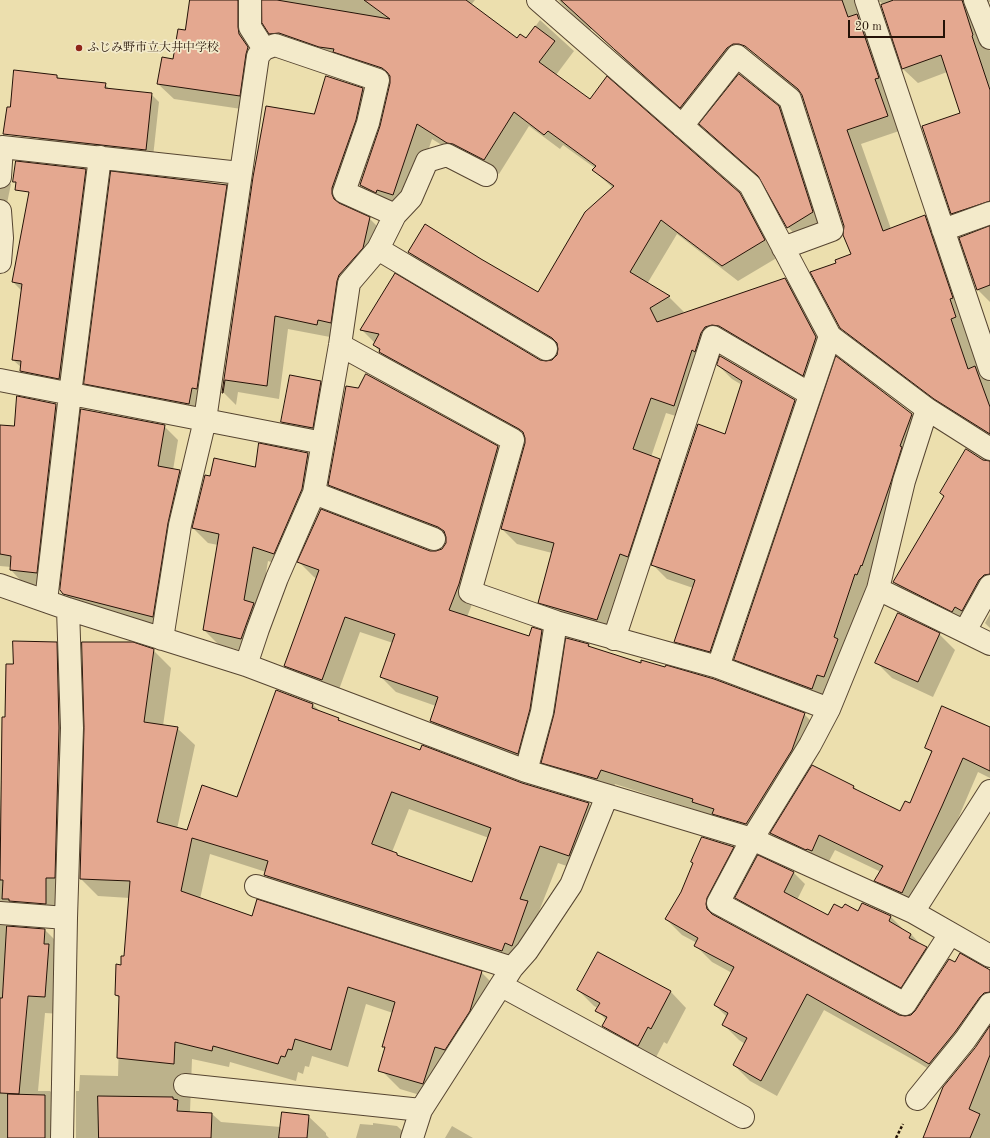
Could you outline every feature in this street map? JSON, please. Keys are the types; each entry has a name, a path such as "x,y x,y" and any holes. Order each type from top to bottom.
{"street":[{"path":"250,0 250,27 264,49"},
{"path":"538,0 750,185 830,336 926,409 990,449"},
{"path":"866,0 990,369"},
{"path":"975,0 990,38"},
{"path":"162,639 180,525 205,420 258,56 264,49 275,45 378,80 368,123 344,192 395,215"},
{"path":"682,126 737,56 790,98 832,230 784,248"},
{"path":"0,177 2,147 240,173"},
{"path":"246,665 277,578 314,493 324,443 349,283 378,249 395,215 411,198 427,161 447,155 486,175"},
{"path":"46,601 100,157"},
{"path":"0,211 2,238 0,262"},
{"path":"943,230 990,213"},
{"path":"378,249 546,349"},
{"path":"718,667 830,336"},
{"path":"614,638 713,337 810,394"},
{"path":"340,345 513,440 470,592 556,622 718,667 829,709"},
{"path":"0,380 324,443"},
{"path":"926,409 904,481 878,589 829,709 810,745 752,839 718,903 906,1004 950,934"},
{"path":"314,493 434,539"},
{"path":"0,585 68,609 246,665 526,771 752,839 913,912 990,956"},
{"path":"965,631 990,586"},
{"path":"878,589 990,644"},
{"path":"62,1138 66,918 72,728 68,609"},
{"path":"526,771 542,712 556,622"},
{"path":"913,912 990,791"},
{"path":"412,1138 421,1110 507,977 527,951 571,885 606,796"},
{"path":"256,886 507,977 743,1117"},
{"path":"0,913 66,918"},
{"path":"917,1099 965,1040 990,1004"},
{"path":"185,1085 421,1110"}],"building":[{"path":"190,0 238,0 239,34 248,47 240,96 157,84 162,57 173,59 178,29 185,30"},
{"path":"262,0 277,0 390,19 364,0 466,0 517,38 520,34 526,38 535,26 555,41 539,62 590,99 607,76 740,193 765,240 722,266 661,220 630,272 670,296 650,308 657,322 785,278 816,337 803,376 719,326 712,325 705,327 701,333 695,352 692,350 674,406 651,398 633,449 660,459 628,557 620,554 597,620 538,603 554,543 501,529 525,443 523,432 379,352 380,349 373,345 379,334 360,330 395,273 540,360 552,360 557,355 558,349 557,343 552,338 408,252 425,224 538,292 585,212 614,186 592,170 596,166 548,131 544,135 514,112 484,160 453,144 447,143 417,124 393,195 377,190 376,193 360,185 380,126 390,83 390,76 382,68 333,52 334,49 319,47 279,33 269,34 262,23"},
{"path":"561,0 842,0 848,17 857,14 879,78 875,79 888,116 847,130 883,231 925,215 953,298 950,299 956,317 951,319 968,369 975,366 990,407 990,434 934,399 840,328 810,272 836,263 835,260 851,254 843,235 844,226 802,95 798,89 745,46 733,44 727,48 680,108"},
{"path":"894,0 962,0 990,90 990,201 951,214 922,126 960,113 941,55 902,69 881,5"},
{"path":"14,70 57,75 57,78 106,83 105,88 152,93 146,150 3,134 7,107 10,107"},
{"path":"739,74 779,106 813,212 787,228 758,176 699,124"},
{"path":"326,76 363,88 356,120 332,188 332,194 334,199 339,203 370,217 363,248 339,275 331,323 318,320 317,325 275,316 267,386 225,380 222,393 253,177 266,106 314,114"},
{"path":"16,161 86,169 59,379 20,371 21,361 12,360 22,284 12,282 29,192 15,190 16,182 13,182"},
{"path":"111,171 227,185 197,389 192,388 189,404 84,384"},
{"path":"990,226 990,285 977,290 959,238"},
{"path":"720,356 795,400 710,652 674,642 695,580 651,565 698,424 725,434 742,381 717,365"},
{"path":"836,356 912,414 900,446 902,447 891,482 862,566 861,565 857,575 855,574 834,637 838,639 824,677 817,675 812,689 734,660"},
{"path":"366,374 498,446 459,584 449,610 529,636 532,627 542,630 530,709 518,754 430,721 438,697 380,677 395,634 345,617 322,680 284,666 319,570 297,562 321,509 430,551 442,549 446,543 444,531 438,527 328,485 346,386 358,388"},
{"path":"290,375 321,381 313,428 281,422"},
{"path":"17,396 56,404 37,573 10,570 11,556 0,554 0,425 14,426"},
{"path":"81,409 165,425 158,466 180,470 168,523 153,617 63,594 60,590"},
{"path":"259,443 308,453 302,489 274,554 253,547 244,600 254,603 241,639 203,630 219,534 192,528 205,475 210,476 214,458 255,467"},
{"path":"966,449 983,460 990,461 990,574 984,575 979,580 962,611 955,607 952,612 893,582 944,496 940,493"},
{"path":"898,613 940,633 918,682 875,663"},
{"path":"566,638 589,644 588,646 641,663 641,660 665,667 666,665 714,679 805,713 792,750 746,824 712,814 714,809 692,802 693,799 601,770 597,779 541,763 554,714"},
{"path":"13,641 57,642 59,728 55,878 46,878 46,904 2,899 3,880 0,880 2,717 5,717 6,664 13,664"},
{"path":"82,642 133,642 154,649 144,722 178,727 157,822 187,830 202,785 237,797 276,690 313,704 312,708 339,718 338,720 420,750 422,745 522,783 589,803 569,856 540,846 520,899 528,901 512,946 505,943 502,951 264,875 268,861 192,838 181,891 252,916 257,899 482,971 470,1011 445,1050 435,1047 423,1084 378,1071 385,1047 382,1047 395,1002 348,987 331,1050 295,1039 292,1050 288,1049 285,1057 281,1056 278,1064 213,1046 212,1051 175,1042 174,1064 117,1058 119,996 115,995 116,964 121,965 121,956 124,956 130,881 80,879 84,728","holes":["392,792 491,828 472,882 397,855 397,853 372,844"]},
{"path":"942,706 990,727 990,771 963,758 902,893 874,881 883,866 819,835 812,851 806,850 770,833 812,765 854,786 853,788 900,811 905,801 910,803 932,751 925,748"},
{"path":"702,837 734,847 707,898 707,909 712,914 899,1015 911,1015 915,1011 949,959 955,962 960,953 990,970 990,992 984,993 980,997 955,1032 929,1064 807,994 761,1081 733,1065 747,1038 722,1025 728,1013 714,1005 734,967 694,946 698,938 665,919 681,892 693,863 691,862"},
{"path":"758,855 794,872 784,892 828,915 834,904 842,908 845,904 858,911 862,903 891,916 889,921 911,934 909,938 927,947 901,988 735,898"},
{"path":"7,926 45,929 44,944 49,944 45,997 28,996 19,1094 0,1093 0,998 2,998"},
{"path":"598,952 671,991 651,1029 648,1027 638,1046 602,1026 607,1017 595,1011 600,1003 577,990"},
{"path":"990,1026 990,1055 969,1109 980,1114 970,1138 923,1138 943,1087 975,1048"},
{"path":"8,1094 45,1095 45,1138 8,1138"},
{"path":"98,1096 173,1097 173,1099 178,1100 177,1111 212,1113 211,1138 99,1138"},
{"path":"282,1112 309,1115 307,1138 279,1138"}],"place":[{"name":"ふじみ野市立大井中学校","path":"79,48"}]}
